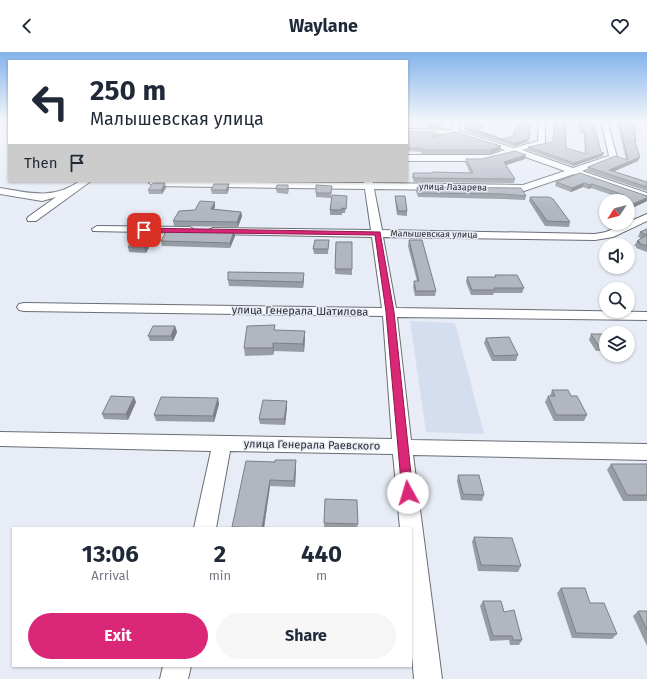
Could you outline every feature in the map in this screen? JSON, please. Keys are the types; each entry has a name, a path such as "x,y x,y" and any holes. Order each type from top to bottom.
{"street":[{"path":"408,158 480,158 513,150"},
{"path":"515,150 647,196"},
{"name":"улица Лазарева","path":"154,183 368,183 524,188 575,172 613,157 611,150"},
{"path":"0,200 32,206 36,211 32,219 84,182"},
{"path":"368,183 378,233 390,312 411,527"},
{"path":"0,191 42,198 70,191"},
{"name":"Малышевская улица","path":"97,229 595,237 609,235 647,217"},
{"name":"улица Генерала Шатилова","path":"24,307 647,316"},
{"name":"улица Генерала Раевского","path":"0,439 647,452"},
{"path":"205,527 222,443"},
{"path":"412,536 428,679"},
{"path":"174,679 177,667"}],"shaded area":[{"path":"410,321 455,323 484,434 426,432"}],"building":[{"path":"537,150 574,150 586,154 586,150 601,150 604,153 574,163"},
{"path":"626,150 638,150 640,157 609,170 647,182 647,187 588,167 615,156 628,160"},
{"path":"515,151 526,155 504,162 515,179 414,178 413,173 473,173 466,159 481,159"},
{"path":"580,173 647,196 647,198 635,203 635,194 621,194 592,184 590,185 584,183 572,188 556,182"},
{"path":"153,183 165,183 161,190 148,190"},
{"path":"214,184 229,184 226,190 211,190"},
{"path":"277,185 288,185 288,189 276,189"},
{"path":"316,185 332,186 331,193 316,193"},
{"path":"417,187 521,188 526,196 503,194 419,193"},
{"path":"332,195 347,196 346,209 342,208 342,210 330,210"},
{"path":"395,196 405,196 407,211 398,211"},
{"path":"530,197 549,197 553,199 570,222 547,221"},
{"path":"200,201 215,202 211,209 241,212 237,222 173,221 179,211 195,210"},
{"path":"647,229 647,235 640,232"},
{"path":"167,230 234,231 230,243 161,241"},
{"path":"647,235 647,246 638,243 640,242 637,241"},
{"path":"135,236 151,236 144,247 128,247"},
{"path":"315,240 329,240 328,249 313,249"},
{"path":"409,240 422,240 436,291 416,291 414,281 419,281"},
{"path":"336,242 352,242 352,269 335,269"},
{"path":"228,272 304,273 303,282 228,280"},
{"path":"495,275 517,275 524,288 472,290 467,277 496,277"},
{"path":"275,325 274,330 305,331 303,344 273,343 273,348 244,348 247,326"},
{"path":"153,326 175,326 171,336 148,336"},
{"path":"591,334 599,334 598,345"},
{"path":"509,337 518,355 494,356 486,338"},
{"path":"552,390 568,390 571,396 577,396 587,415 556,415 548,396 555,396"},
{"path":"111,396 134,397 126,414 102,414"},
{"path":"161,397 218,398 213,416 154,415"},
{"path":"263,400 287,401 284,419 259,419"},
{"path":"275,460 296,460 294,481 270,480 262,527 232,527 246,461 275,462"},
{"path":"611,464 647,464 647,495 627,495"},
{"path":"458,475 479,475 484,495 463,494"},
{"path":"325,499 357,500 358,524 324,523"},
{"path":"474,537 512,538 521,566 481,565"},
{"path":"561,588 585,588 590,603 604,603 617,634 576,633"},
{"path":"483,601 501,601 504,612 514,610 522,640 513,640 512,636 493,636"},
{"path":"638,611 647,611 647,630"}],"route":[{"path":"144,230 378,233 390,312 402,446 408,493"}]}
